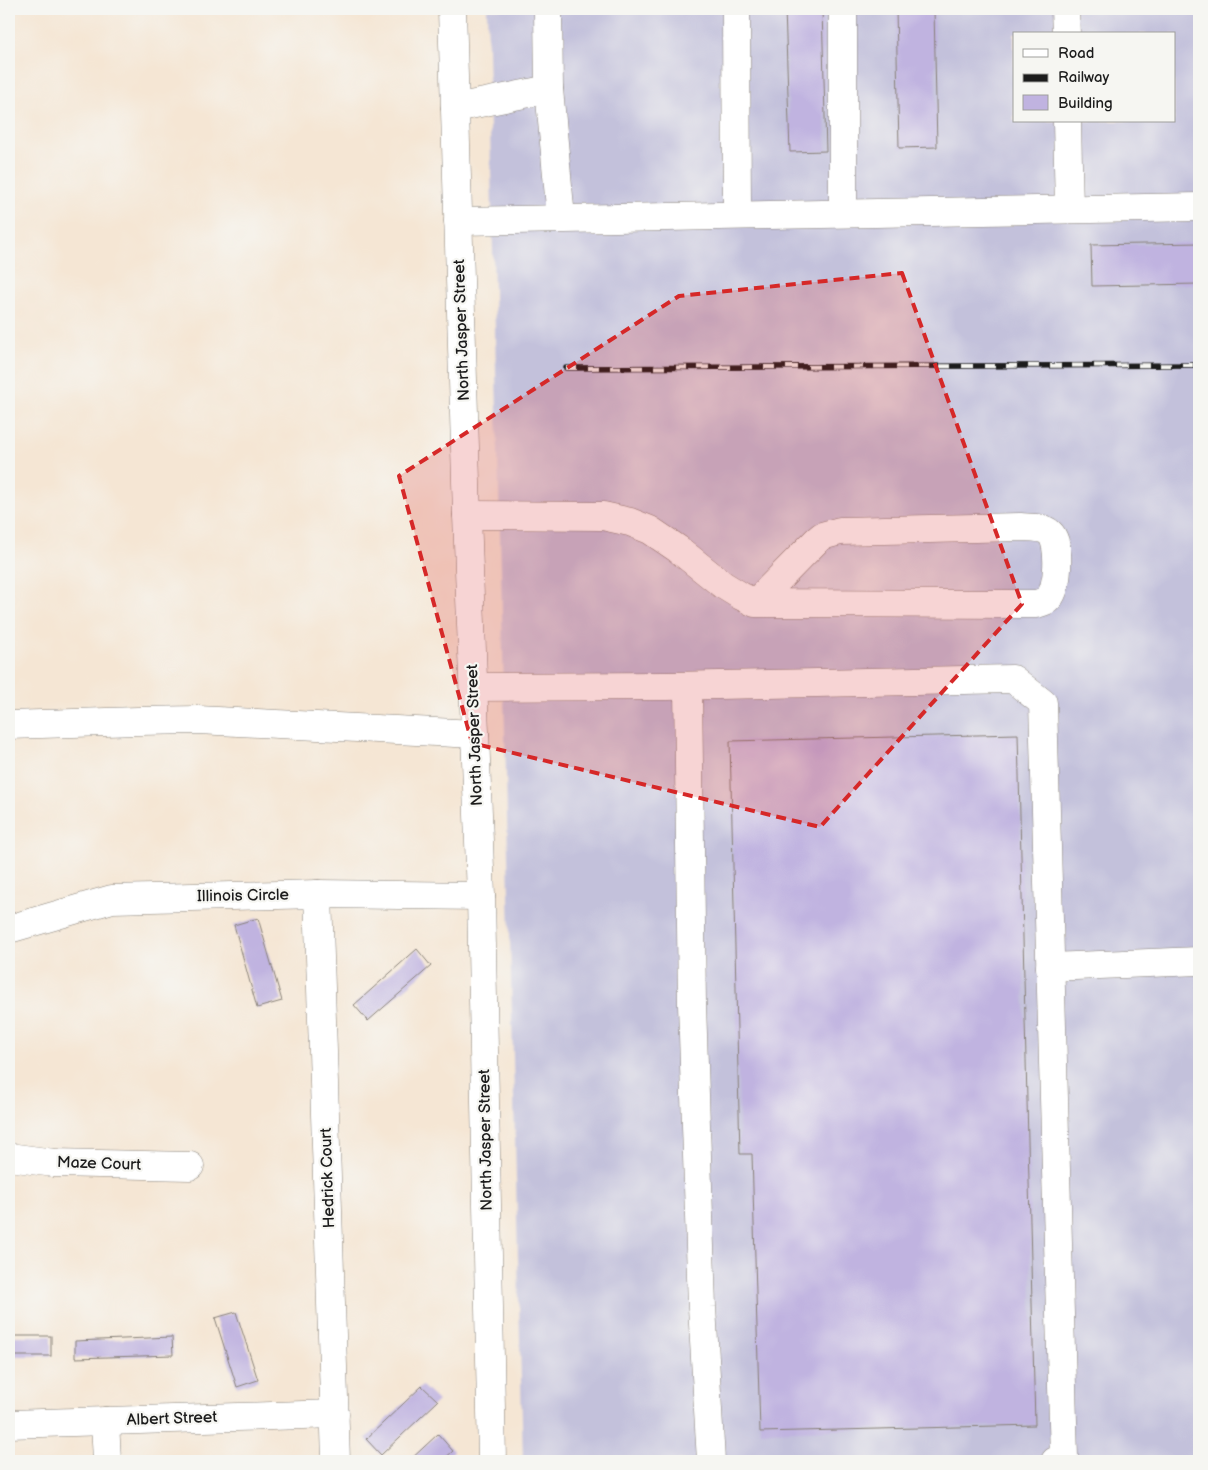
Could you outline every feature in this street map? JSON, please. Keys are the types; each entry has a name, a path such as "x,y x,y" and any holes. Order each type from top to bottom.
{"street":[{"name":"North Jasper Street","path":"452,9 467,515 481,896 492,1461"},
{"path":"548,9 549,89 561,218"},
{"path":"736,9 737,215"},
{"path":"843,9 843,213"},
{"path":"1066,9 1066,32"},
{"path":"455,108 549,89"},
{"path":"1068,122 1069,209"},
{"path":"458,221 1199,207"},
{"path":"467,515 603,516 630,522 650,530 678,549 723,585 754,603 1036,604 1047,600 1053,592 1058,575 1055,543 1052,535 1040,528 840,531 822,536 816,541 754,603"},
{"path":"474,687 688,686 1013,679 1043,703 1064,1458 1055,1461"},
{"path":"688,686 692,1004 702,1307 711,1461"},
{"path":"9,725 198,720 475,734"},
{"name":"Illinois Circle","path":"9,929 112,899 318,894 481,896"},
{"name":"Hedrick Court","path":"318,894 336,1461"},
{"path":"1050,966 1199,961"},
{"name":"Maze Court","path":"9,1157 54,1163 190,1166"},
{"name":"Albert Street","path":"9,1424 335,1414"},
{"path":"104,1421 107,1461"}],"highlighted area":[{"path":"902,273 1022,604 820,827 472,743 399,476 679,296"}],"shaded area":[{"path":"487,9 1199,9 1199,1461 523,1461"}],"building":[{"path":"785,9 822,9 826,151 790,152"},
{"path":"896,9 934,9 937,147 899,148"},
{"path":"1199,243 1199,284 1092,286 1091,245"},
{"path":"1018,734 1035,1425 760,1432 752,1154 740,1154 730,741"},
{"path":"258,918 282,1001 257,1008 234,925"},
{"path":"417,949 431,966 368,1021 354,1005"},
{"path":"236,1312 258,1380 237,1387 215,1318"},
{"path":"9,1336 51,1336 51,1356 9,1356"},
{"path":"172,1337 173,1355 75,1358 75,1341"},
{"path":"422,1386 438,1401 381,1455 366,1439"},
{"path":"438,1434 453,1451 442,1461 409,1461"}],"railway":[{"path":"566,368 1199,365"}]}
